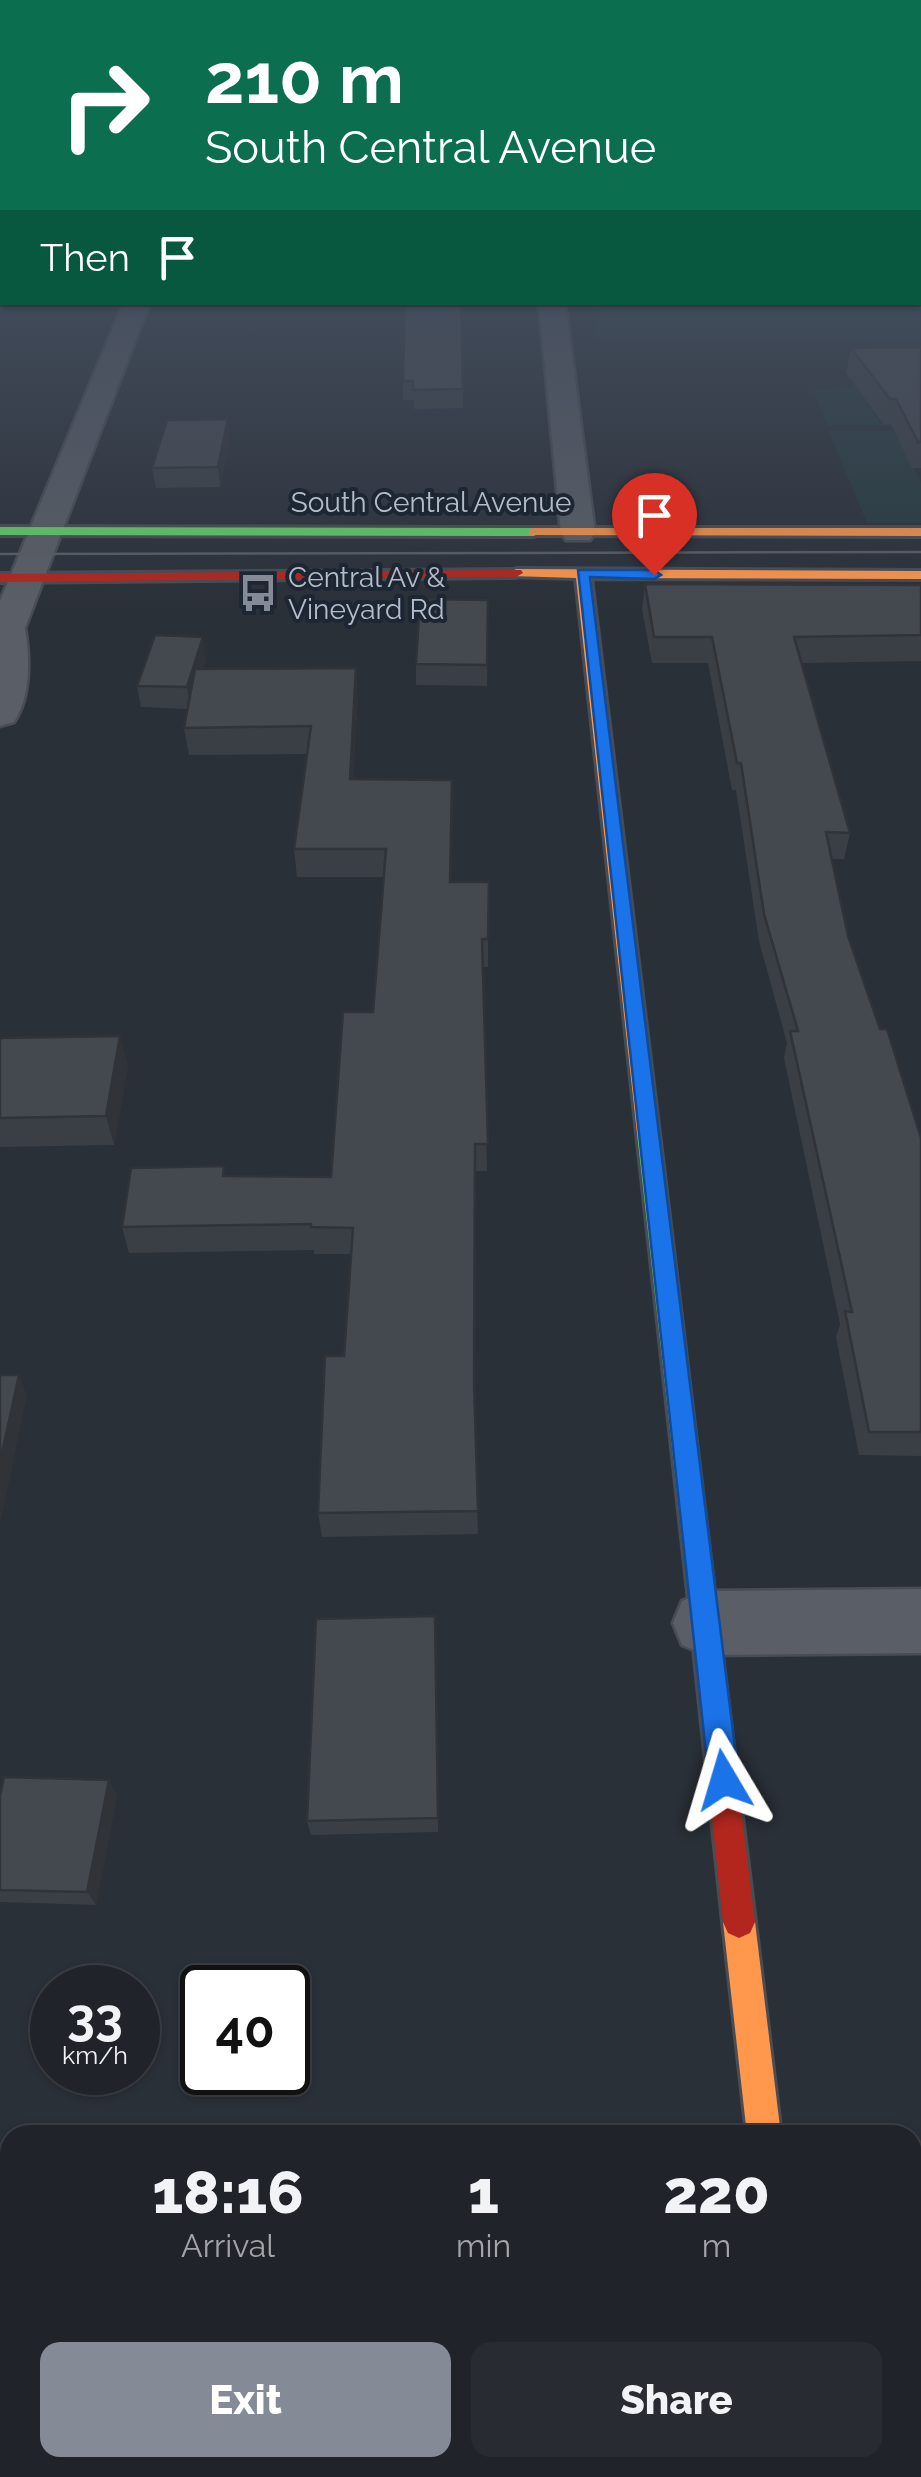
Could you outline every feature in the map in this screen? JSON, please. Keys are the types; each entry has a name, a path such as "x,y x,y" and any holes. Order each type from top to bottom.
{"main road":[{"name":"South Central Avenue","path":"0,531 921,532"},
{"path":"13,578 583,573 921,575"},
{"path":"583,573 763,2125"}],"street":[{"path":"0,714 12,657 7,628 13,578 44,531 106,379"},
{"path":"561,379 578,533"},
{"path":"706,1623 921,1621"}],"green space":[{"path":"856,387 882,425 827,425 813,390"},
{"path":"829,431 894,431 921,483 921,523 867,523"}],"building":[{"path":"463,379 463,389 413,390 413,381 403,381"},
{"path":"874,379 921,379 921,442 896,399 890,399"},
{"path":"228,419 218,467 152,468 167,420"},
{"path":"645,584 921,585 921,635 794,637 850,833 826,832 848,936 880,1029 887,1029 921,1138 921,1432 869,1432 845,1311 852,1312 790,1031 798,1031 764,914 741,763 737,763 712,637 654,637"},
{"path":"420,599 488,600 487,665 416,664"},
{"path":"155,635 203,637 187,687 137,686"},
{"path":"356,668 350,779 452,780 450,882 489,882 488,939 482,939 488,1144 475,1144 478,1511 318,1513 325,1356 344,1356 353,1228 311,1224 122,1227 131,1168 224,1166 223,1176 331,1177 343,1012 373,1012 386,849 294,849 311,726 184,728 195,669"},
{"path":"120,1036 106,1116 0,1118 0,1038"},
{"path":"0,1375 19,1375 0,1462"},
{"path":"435,1616 438,1818 307,1821 316,1619"},
{"path":"4,1777 109,1780 87,1892 0,1890 0,1796"}],"tram line":[{"path":"0,554 921,552"}],"traffic: fast":[{"path":"0,531 534,532"},
{"path":"648,1133 700,1583"}],"traffic: slow":[{"path":"534,532 921,532"},
{"path":"516,573 921,575"},
{"path":"583,573 648,1133"},
{"path":"739,1922 763,2125"}],"traffic: jam":[{"path":"0,578 516,573"},
{"path":"700,1583 739,1922"}],"place":[{"name":"Central Av & Vineyard Rd","path":"258,593"}],"route":[{"path":"654,575 583,573 724,1780"}]}
